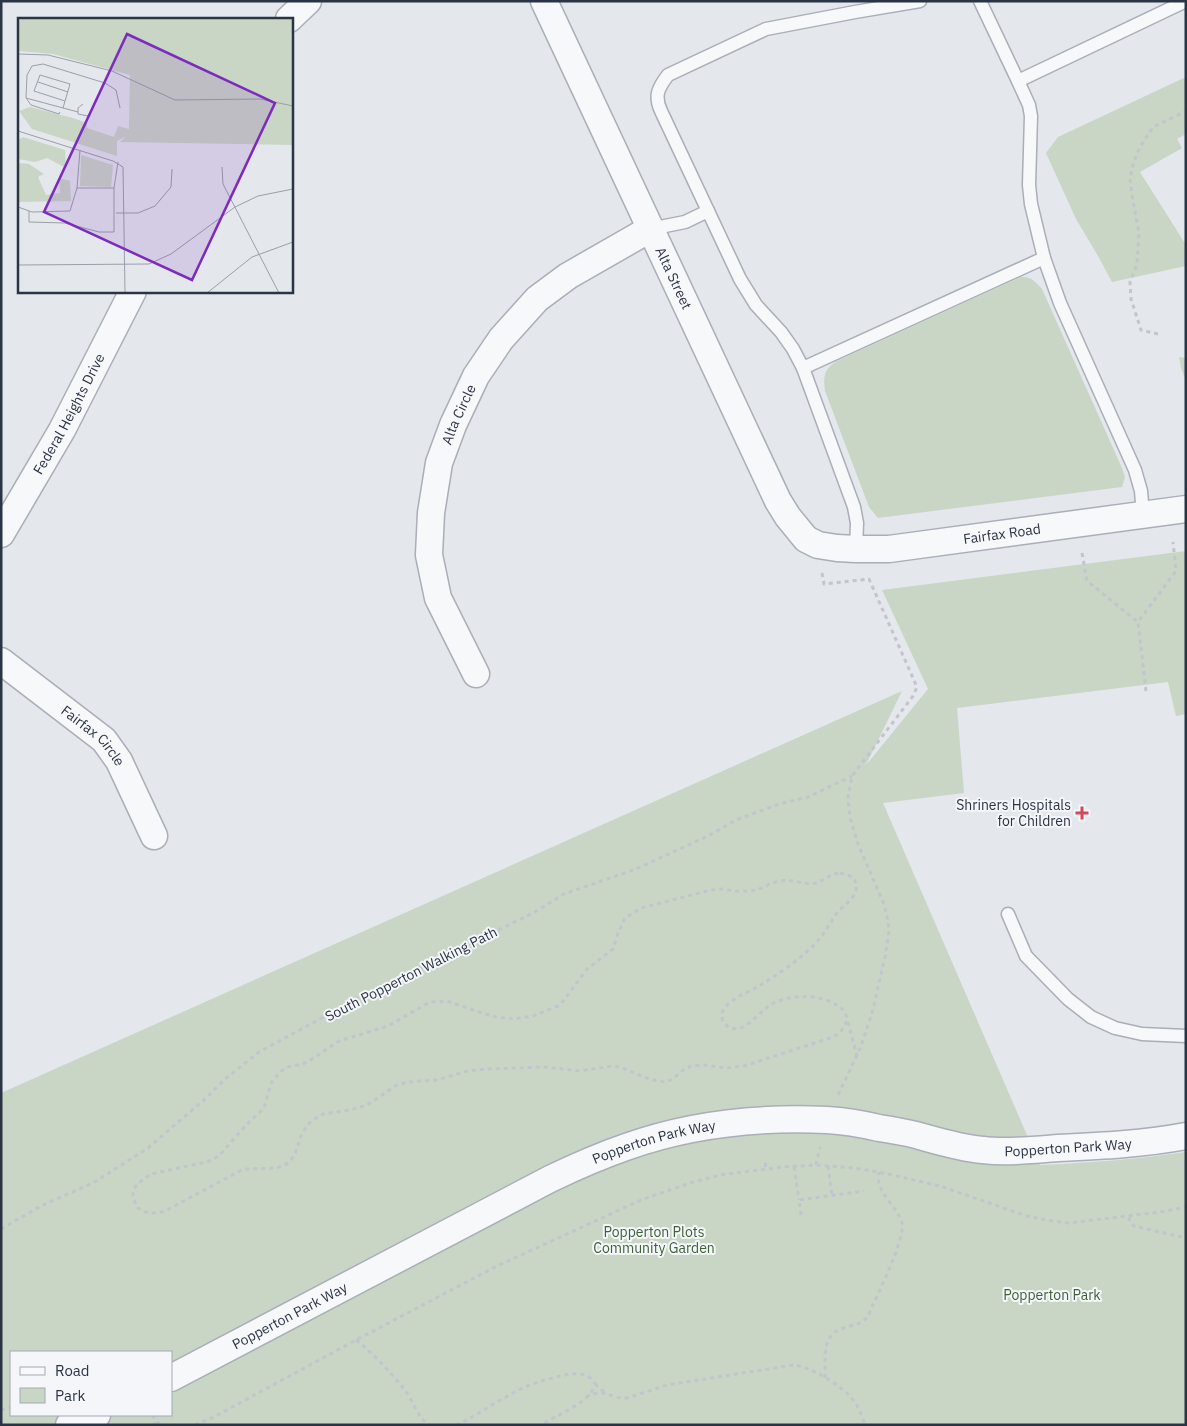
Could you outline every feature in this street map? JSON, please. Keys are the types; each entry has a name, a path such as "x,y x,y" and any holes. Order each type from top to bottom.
{"street":[{"path":"290,18 308,1"},
{"name":"Alta Street","path":"544,1 778,501 797,530 806,539 818,545"},
{"name":"Alta Circle","path":"476,674 438,598 428,555 430,513 439,463 453,425 476,376 501,339 536,299 568,276 650,229"},
{"name":"Federal Heights Drive","path":"1,534 62,430 132,292"},
{"name":"Fairfax Road","path":"818,545 856,549 889,548 1186,509"},
{"name":"Fairfax Circle","path":"1,661 104,740 119,761 154,836"},
{"name":"Popperton Park Way","path":"172,1377 550,1179 588,1161 628,1146 668,1135 708,1126 748,1121 828,1120 907,1133 984,1151 1140,1143 1186,1136"},
{"path":"69,1425 94,1416"}],"lane":[{"path":"856,549 857,522 854,507 803,368 781,332 756,305 748,293 657,103 657,96 668,75 766,29 920,1"},
{"path":"980,1 1018,81 1031,116 1029,164 1031,204 1044,258 1060,304 1135,470 1141,491 1143,514"},
{"path":"1018,81 1186,2"},
{"path":"650,229 685,222 708,211"},
{"path":"803,368 1044,258"},
{"path":"1008,914 1026,956 1068,999 1091,1017 1115,1028 1142,1034 1186,1036"}],"path":[{"path":"1158,334 1141,330 1131,299 1130,282 1137,264 1139,233 1130,179 1133,164 1140,147 1153,127 1186,111"},
{"path":"1146,691 1138,622 1176,572 1173,542"},
{"path":"1082,553 1086,582 1138,622"},
{"path":"823,576 824,584 869,579 917,687 917,691 852,776 848,798 850,817 858,844 884,904 889,932 872,1013 857,1056 835,1103"},
{"name":"South Popperton Walking Path","path":"1,1230 44,1205 93,1183 148,1148 250,1059 379,987 410,975 535,912 564,894 636,869 708,836 736,820 779,804 808,797 852,776"},
{"path":"847,1021 840,1033 826,1040 744,1066 727,1068 704,1065 691,1066 683,1070 674,1079 665,1082 649,1080 620,1067 612,1066 580,1071 546,1067 486,1069 466,1071 437,1080 402,1083 388,1090 367,1105 350,1110 322,1114 310,1121 302,1133 295,1154 285,1165 276,1168 240,1171 165,1211 157,1213 148,1213 138,1208 133,1198 133,1191 137,1184 151,1174 207,1162 219,1156 264,1108 271,1083 275,1076 287,1067 309,1061 339,1041 388,1026 430,1002 447,1001 496,1017 534,1016 547,1011 558,1006 587,969 613,949 625,918 641,908 711,890 751,891 781,880 809,884 817,883 833,874 840,873 852,876 856,883 856,891 832,920 819,940 772,978 731,1002 724,1009 722,1016 725,1024 730,1028 736,1029 743,1027 768,1006 777,1002 796,997 811,996 830,1001 845,1012 857,1056"},
{"path":"816,1165 817,1160"},
{"path":"765,1163 766,1170"},
{"path":"195,1425 212,1418 497,1266 641,1200 720,1175 816,1165 854,1168 940,1186 1027,1216 1068,1223 1129,1217 1186,1207"},
{"path":"828,1166 832,1195"},
{"path":"794,1167 801,1215"},
{"path":"825,1378 826,1348 830,1336 841,1328 862,1322 868,1316 901,1236 901,1221 878,1183 879,1172"},
{"path":"799,1200 864,1191"},
{"path":"1129,1217 1130,1222 1134,1226 1186,1238"},
{"path":"356,1340 374,1354 405,1391 422,1418 429,1425"},
{"path":"456,1425 518,1390 552,1378 572,1374 590,1377 605,1393 613,1397 627,1398 667,1385 800,1365 825,1378 848,1394 853,1399 865,1425"},
{"path":"540,1425 568,1410 586,1397 595,1384"},
{"path":"586,1397 598,1392 605,1393"},
{"path":"153,1416 157,1422 163,1425"},
{"path":"153,1425 157,1422"}],"green space":[{"path":"1186,77 1186,134 1177,139 1182,148 1140,172 1186,245 1186,266 1112,282 1076,219 1046,153 1058,137"},
{"path":"1021,277 1030,279 1042,289 1122,468 1125,477 1122,487 878,518 869,507 825,391 825,373 837,361"},
{"path":"1179,357 1186,358 1186,381 1181,368"},
{"path":"1186,551 1186,714 1176,716 1168,682 957,708 964,793 883,803 1040,1165 1149,1157 1186,1152 1186,1425 1,1425 1,1093 902,691 866,765 928,689 882,590"}],"place":[{"name":"Shriners Hospitals for Children","path":"1082,813"}],"park label":[{"name":"Popperton Plots Community Garden","path":"654,1240"},
{"name":"Popperton Park","path":"1052,1295"}]}
